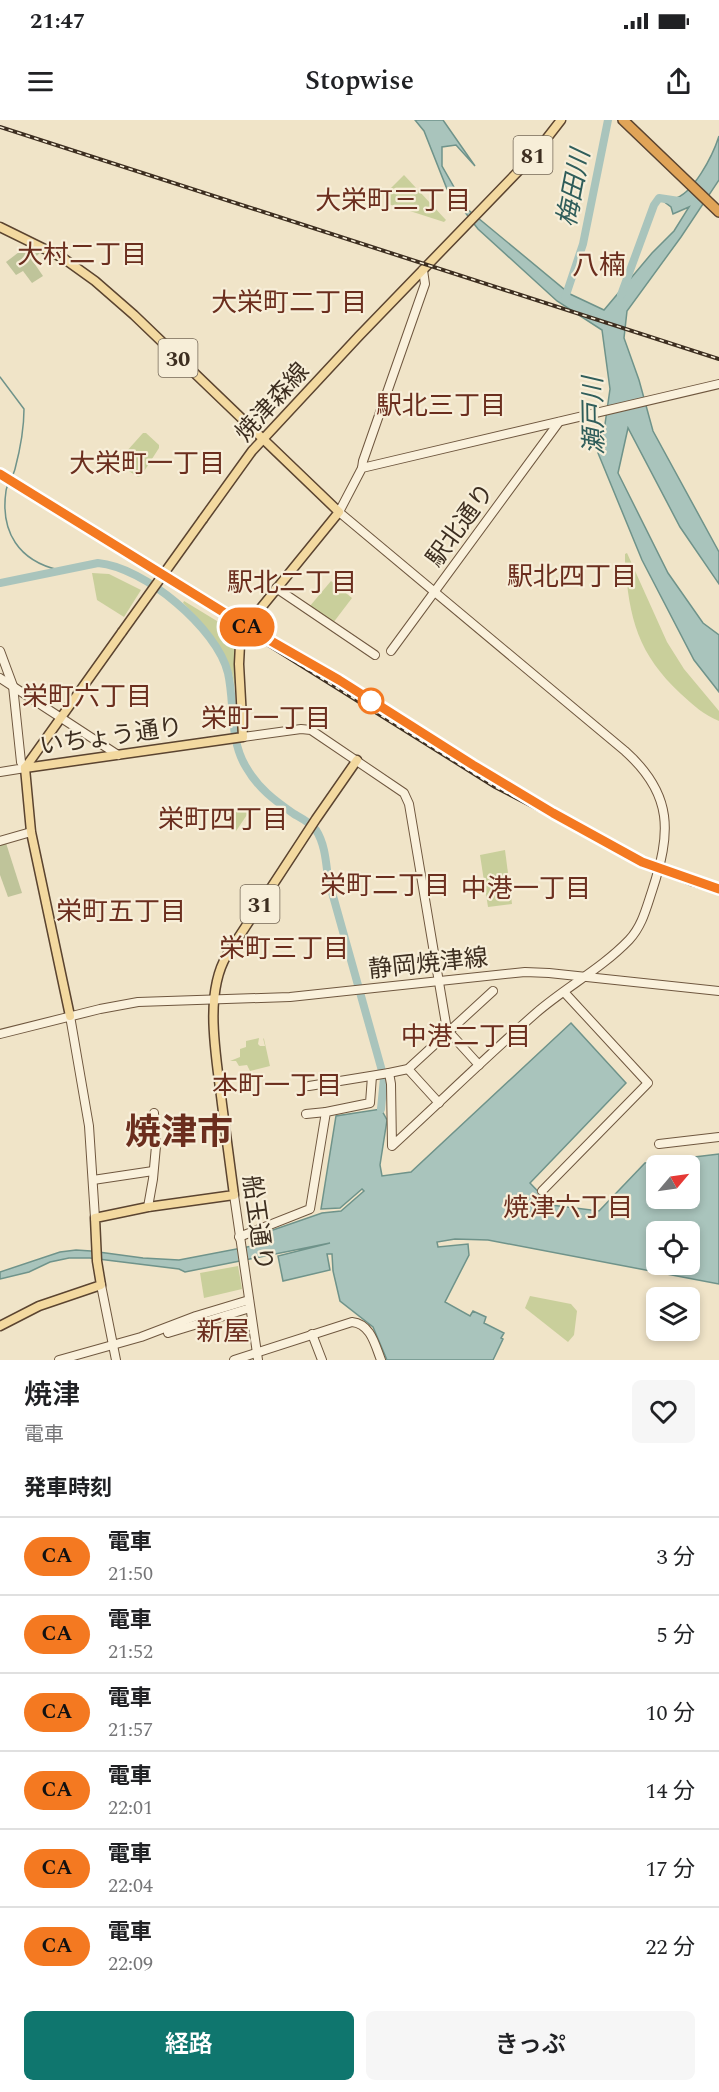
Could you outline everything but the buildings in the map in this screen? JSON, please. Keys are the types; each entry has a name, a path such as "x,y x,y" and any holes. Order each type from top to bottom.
{"highway":[{"path":"623,120 718,207"},
{"path":"633,120 666,157"}],"main road":[{"name":"焼津森線","path":"25,768 252,451 537,152 561,120"},
{"name":"30","path":"0,227 63,258 95,281 134,315 339,512"},
{"path":"236,738 240,644 252,619 339,512"},
{"name":"いちょう通り","path":"25,768 236,738"},
{"name":"31","path":"215,999 223,960 357,760"},
{"path":"25,768 31,832 70,1016"},
{"name":"船玉通り","path":"215,999 214,1047 234,1195"},
{"path":"0,1326 39,1306 101,1285 95,1218 148,1207 234,1195"}],"street":[{"path":"388,1073 391,1083 392,1146 537,1012 586,977 636,931 642,920 664,850 665,824 660,800 650,778 637,761 592,721 339,512 362,468 425,284 423,270"},
{"path":"362,468 676,396 719,384"},
{"name":"駅北通り","path":"391,651 562,421"},
{"path":"276,588 375,655"},
{"path":"0,651 13,686 21,762 25,768"},
{"path":"0,678 118,755"},
{"path":"236,738 306,729 316,732 399,789 405,796 409,804 438,982 449,1032 479,1065"},
{"name":"いちょう通り","path":"0,772 25,768"},
{"path":"0,841 31,832"},
{"name":"静岡焼津線","path":"0,1034 138,1002 291,997 525,972 719,991"},
{"path":"309,1086 408,1070 493,992"},
{"path":"542,1191 648,1083 564,992"},
{"path":"70,1016 89,1126 95,1218"},
{"path":"408,1070 439,1103"},
{"path":"306,1114 370,1103 375,1075"},
{"path":"239,1237 310,1209 326,1112"},
{"path":"148,1207 156,1137 154,1113"},
{"path":"659,1144 719,1137"},
{"path":"93,1179 153,1172"},
{"name":"船玉通り","path":"234,1195 257,1356"},
{"path":"101,1285 116,1360"},
{"path":"76,1360 196,1316 249,1304"},
{"path":"234,1360 257,1356 312,1334 352,1322 358,1323 371,1334 381,1360"},
{"path":"312,1334 322,1360"},
{"path":"59,1360 113,1347"}],"green space":[{"path":"404,175 446,220 444,222 385,203 390,189"},
{"path":"28,248 40,253 32,260 43,276 32,283 23,271 16,275 6,262 23,249"},
{"path":"143,433 159,445 159,448 141,476 138,477 118,464 118,461"},
{"path":"627,553 667,642 684,669 719,711 719,721 694,706 681,694 666,679 645,650 629,601 625,561"},
{"path":"92,573 109,574 141,590 124,617 97,600"},
{"path":"331,581 352,598 333,623 310,606"},
{"path":"184,601 240,635 237,687 235,687 223,652 201,621 183,603"},
{"path":"253,806 236,831 225,820 222,813 225,810"},
{"path":"6,843 22,893 8,897 0,875 0,845"},
{"path":"505,850 512,904 488,907 480,855"},
{"path":"259,1038 260,1046 265,1046 264,1039 270,1066 250,1071 247,1065 239,1066 236,1061 230,1061 240,1057 240,1049 246,1047 246,1041"},
{"path":"238,1266 242,1289 204,1298 200,1273"},
{"path":"530,1296 571,1304 577,1311 574,1335 568,1342 525,1308"}],"water":[{"path":"415,120 443,120 475,166 456,145 442,147 442,166 466,208 570,294 604,310 652,253 674,231 689,207 673,214 671,207 659,198 673,199 688,190 707,163 719,136 719,180 627,311 624,338 639,380 653,431 719,552 719,584 680,527 628,428 618,473 668,573 703,623 719,635 719,692 694,660 642,560 598,453 604,431 610,389 602,330 557,301 478,229 447,189 424,131"},
{"path":"571,1023 626,1083 530,1183 551,1205 599,1211 646,1163 646,1209 700,1209 700,1156 719,1154 719,1284 672,1275 700,1275 700,1221 646,1221 646,1270 488,1240 455,1239 437,1242 438,1247 468,1244 469,1255 445,1302 470,1316 473,1311 486,1317 484,1323 504,1333 501,1338 503,1339 493,1360 387,1360 373,1327 340,1301 333,1271 332,1254 327,1254 330,1270 283,1281 278,1256 330,1243 185,1272 179,1269 90,1258 69,1258 0,1279 0,1272 60,1252 91,1251 179,1260 268,1243 267,1232 322,1213 341,1211 364,1191 362,1189 340,1208 321,1209 336,1116 381,1109 387,1120 380,1165 382,1176 411,1172"}],"waterway":[{"name":"梅田川","path":"565,298 583,244 608,120"},
{"path":"621,295 654,205 659,198 679,201"},
{"path":"0,377 24,409 19,454 6,491 6,519 15,542 23,552 33,560 59,570"},
{"path":"0,583 98,563 116,567 156,588 194,619 210,637 228,673 237,745 246,767 267,793 314,827 319,835 325,853 328,878 384,1078 381,1109"}],"railway":[{"path":"0,127 719,359"},
{"path":"0,477 495,787 653,869 690,884 719,892"}],"train":[{"name":"CA","path":"0,474 553,813 642,862 719,889"}],"district":[{"name":"大栄町三丁目","path":"393,200"},
{"name":"大村二丁目","path":"82,254"},
{"name":"八楠","path":"599,265"},
{"name":"大栄町二丁目","path":"289,302"},
{"name":"駅北三丁目","path":"441,405"},
{"name":"大栄町一丁目","path":"147,463"},
{"name":"駅北四丁目","path":"572,576"},
{"name":"駅北二丁目","path":"292,582"},
{"name":"栄町六丁目","path":"87,696"},
{"name":"栄町一丁目","path":"266,718"},
{"name":"栄町四丁目","path":"223,819"},
{"name":"栄町二丁目","path":"385,885"},
{"name":"中港一丁目","path":"526,888"},
{"name":"栄町五丁目","path":"121,911"},
{"name":"栄町三丁目","path":"284,948"},
{"name":"中港二丁目","path":"466,1036"},
{"name":"本町一丁目","path":"277,1085"},
{"name":"焼津市","path":"179,1131"},
{"name":"焼津六丁目","path":"568,1207"},
{"name":"新屋","path":"223,1331"}],"water label":[{"name":"瀬戸川","path":"593,416"}]}
